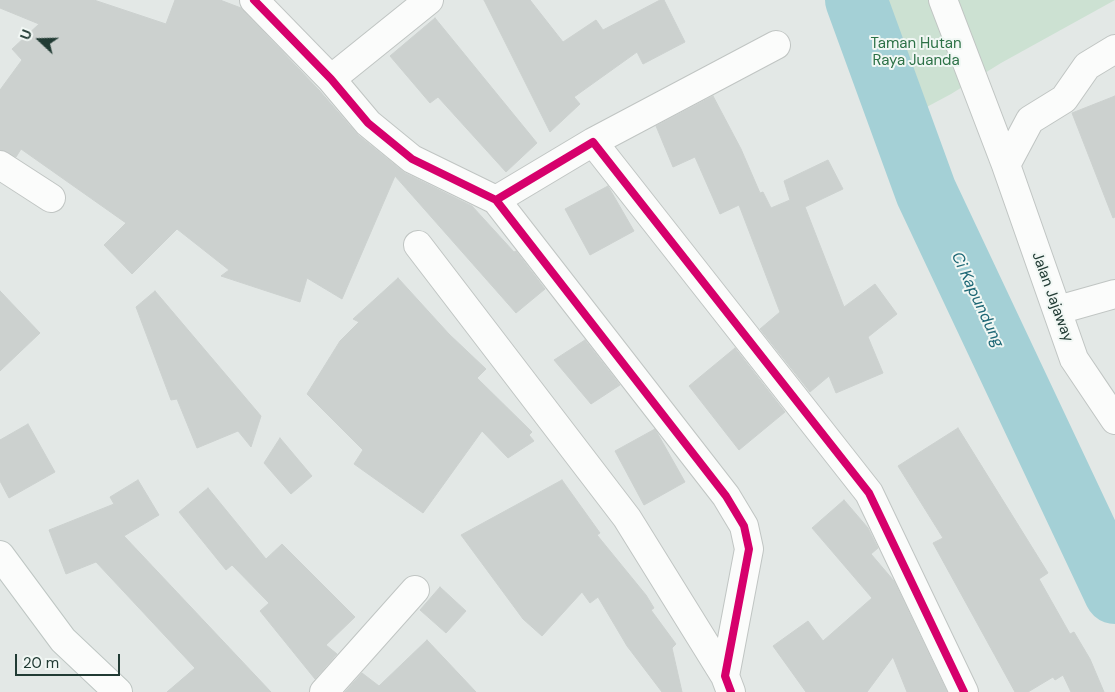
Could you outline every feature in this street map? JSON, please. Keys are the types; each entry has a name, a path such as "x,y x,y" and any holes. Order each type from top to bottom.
{"street":[{"path":"254,0 331,79 368,123 412,159 496,200 726,496 744,526 749,549 728,684"},
{"path":"331,79 429,0"},
{"name":"Jalan Jajaway","path":"943,0 1006,165 1074,359 1115,420"},
{"path":"496,200 593,142 776,45"},
{"path":"1006,165 1030,120 1064,98 1087,66 1115,49"},
{"path":"593,142 869,493 964,692"},
{"path":"0,165 51,198"},
{"path":"418,245 627,518 728,684"},
{"path":"1058,310 1115,294"},
{"path":"0,555 63,640 118,692"},
{"path":"324,692 415,590"}],"green space":[{"name":"Taman Hutan Raya Juanda","path":"850,0 1115,0 1001,63 951,94 880,132"}],"building":[{"path":"0,0 94,0 166,24 175,0 220,0 241,8 319,90 358,135 405,173 472,206 514,252 516,251 545,289 516,313 395,176 342,299 307,278 300,302 221,276 229,270 177,229 132,274 104,245 126,223 21,149 16,157 0,150 0,90 22,60 12,49 39,24 0,8"},
{"path":"484,0 530,0 563,42 596,20 603,30 660,0 664,0 685,42 643,64 637,52 574,97 580,104 550,132"},
{"path":"435,18 537,143 506,172 438,97 430,103 390,56"},
{"path":"713,96 741,149 760,193 763,192 771,208 790,200 784,181 828,160 843,189 805,207 844,307 875,284 897,314 868,337 883,373 836,393 829,376 810,392 760,329 780,312 739,205 720,214 695,157 673,167 656,126"},
{"path":"1115,96 1115,217 1113,218 1072,113"},
{"path":"608,186 634,231 590,255 565,209"},
{"path":"398,278 449,334 486,369 477,378 532,432 529,435 534,441 508,458 482,431 423,513 354,464 363,450 307,394 340,341 359,322 353,319"},
{"path":"0,291 40,333 0,371"},
{"path":"155,291 261,416 251,447 238,431 197,448 177,399 171,400 136,307"},
{"path":"585,340 620,385 591,404 554,360"},
{"path":"735,348 785,412 739,450 689,386"},
{"path":"28,424 55,472 9,498 0,481 0,440"},
{"path":"958,428 1048,573 1039,579 1070,634 1074,632 1090,659 1104,692 1071,692 1063,675 1055,680 1053,677 1028,692 1015,692 933,543 943,538 898,466"},
{"path":"655,429 685,482 644,505 615,451"},
{"path":"280,438 312,476 291,494 264,463"},
{"path":"138,480 159,515 124,536 271,692 167,692 195,668 96,562 66,574 49,530 114,504 110,497"},
{"path":"562,480 600,533 597,535 646,595 654,608 651,610 676,644 672,648 682,692 662,692 627,646 598,597 590,603 582,592 542,636 523,619 461,535"},
{"path":"208,488 266,559 282,544 355,617 326,645 337,654 315,679 260,611 269,603 232,565 226,570 179,512"},
{"path":"844,500 868,528 878,548 871,554 894,581 947,692 907,692 893,657 867,692 806,692 773,646 808,621 823,641 872,598 812,528"},
{"path":"440,587 466,611 446,633 420,610"},
{"path":"427,640 476,692 345,692 362,673 379,686"}],"waterway":[{"name":"Ci Kapundung","path":"856,0 926,192 1115,593"}],"cycle path":[{"path":"254,0 331,79 368,123 412,159 496,200 726,496 744,526 749,549 725,676 731,692"},
{"path":"496,200 593,142 869,493 964,692"}]}
